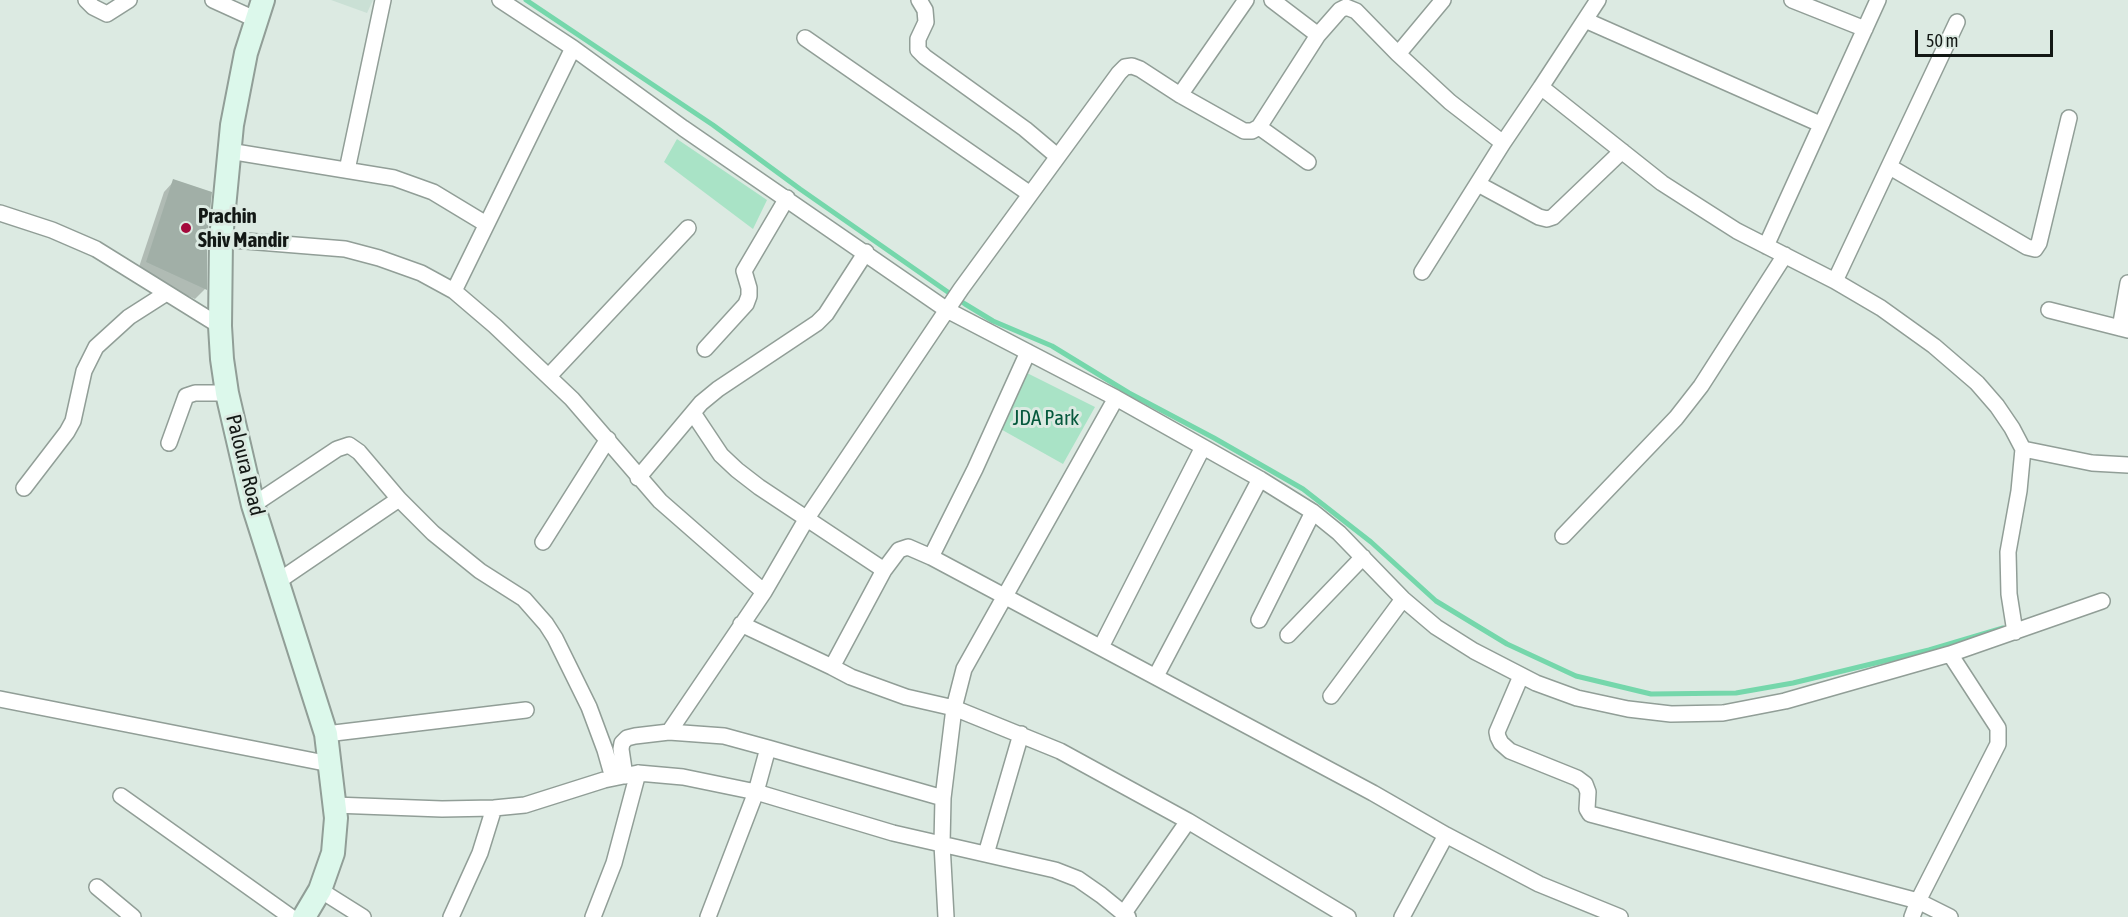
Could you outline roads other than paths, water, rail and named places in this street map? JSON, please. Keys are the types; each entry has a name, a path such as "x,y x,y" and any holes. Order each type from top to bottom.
{"main road":[{"name":"Paloura Road","path":"260,10 246,53 232,125 220,239 220,326 227,393 253,505 326,734 336,818 333,853 320,890 304,917"}],"street":[{"path":"86,0 93,7 107,14 129,0"},
{"path":"213,0 260,10"},
{"path":"347,170 383,0"},
{"path":"500,0 573,48 683,128 949,307 1260,479 1313,512 1340,533 1403,598 1436,627 1474,651 1521,676 1577,698 1628,709 1671,714 1723,713 1785,701 1950,654 2102,601"},
{"path":"919,0 926,22 918,39 918,50 1058,156"},
{"path":"1180,95 1245,0"},
{"path":"1272,0 1318,35"},
{"path":"1398,54 1443,0"},
{"path":"1422,272 1503,143 1598,0"},
{"path":"1792,0 1865,29"},
{"path":"1766,246 1878,0"},
{"path":"669,732 764,592 807,518 961,289 1125,68 1132,66 1140,69 1180,95 1244,131 1252,131 1259,127 1318,35 1340,10 1351,7 1450,102 1503,143"},
{"path":"1585,20 1820,124"},
{"path":"1835,281 1957,22"},
{"path":"805,38 1030,194"},
{"path":"454,291 573,48"},
{"path":"1541,87 1662,183 1737,231 1835,281 1881,308 1958,365 1997,406 2023,449 2008,552 2009,594 2015,632"},
{"path":"1890,167 2027,247 2035,249 2039,243 2069,118"},
{"path":"1259,127 1308,162"},
{"path":"229,151 394,178 415,184 433,192 486,225"},
{"path":"1478,184 1539,217 1547,219 1559,212 1622,151"},
{"path":"705,349 746,304 749,288 744,271 787,198"},
{"path":"0,213 52,230 96,249 165,294 220,326"},
{"path":"549,376 688,228"},
{"path":"220,239 345,249 421,273 454,291 549,376 608,439 638,478 660,501 764,592"},
{"path":"638,478 701,403 718,389 817,323 826,314 866,252"},
{"path":"1563,537 1676,418 1701,386 1785,255"},
{"path":"2049,310 2124,329 2128,284"},
{"path":"24,488 73,421 84,371 96,347 129,317 165,294"},
{"path":"931,557 975,469 1028,352"},
{"path":"169,443 186,396 195,393 227,393"},
{"path":"946,917 942,844 943,798 954,708 964,669 1116,398"},
{"path":"693,413 721,455 737,470 884,570"},
{"path":"543,542 608,439"},
{"path":"253,505 338,449 349,445 359,452 399,499 433,533 480,572 524,599 546,624 589,707 605,750 625,776"},
{"path":"1101,646 1203,447"},
{"path":"2023,449 2092,463 2128,465"},
{"path":"1156,676 1260,479"},
{"path":"278,582 399,499"},
{"path":"1259,620 1313,512"},
{"path":"832,667 884,570 899,550 908,548 931,557 1101,646 1539,884 1620,917"},
{"path":"1288,635 1363,557"},
{"path":"1331,696 1403,598"},
{"path":"741,624 851,677 906,697 954,708 1060,750 1188,821 1348,917"},
{"path":"1912,917 1998,744 1998,728 1950,654"},
{"path":"1521,676 1497,732 1498,737 1510,751 1577,778 1585,784 1588,792 1587,808 1590,814 1918,901 1950,917"},
{"path":"0,699 330,764"},
{"path":"326,734 526,710"},
{"path":"593,917 614,863 625,776 621,749 622,743 627,738 669,732 724,736 943,798"},
{"path":"986,854 1021,734"},
{"path":"708,917 756,792 768,748"},
{"path":"334,805 442,809 494,808 525,805 625,776 683,777 756,792 893,833 1055,870 1078,879 1126,915 1188,821"},
{"path":"121,796 291,917"},
{"path":"451,917 480,853 494,808"},
{"path":"1402,917 1446,835"},
{"path":"97,887 133,917"},
{"path":"320,890 363,917"}],"waterway":[{"path":"526,0 713,125 965,304 993,321 1052,346 1129,393 1303,489 1371,542 1436,601 1507,644 1576,676 1651,694 1736,693 1793,683 1929,650 2003,628"}],"place":[{"name":"Prachin Shiv Mandir","path":"186,228"}],"park label":[{"name":"JDA Park","path":"1046,418"}]}
